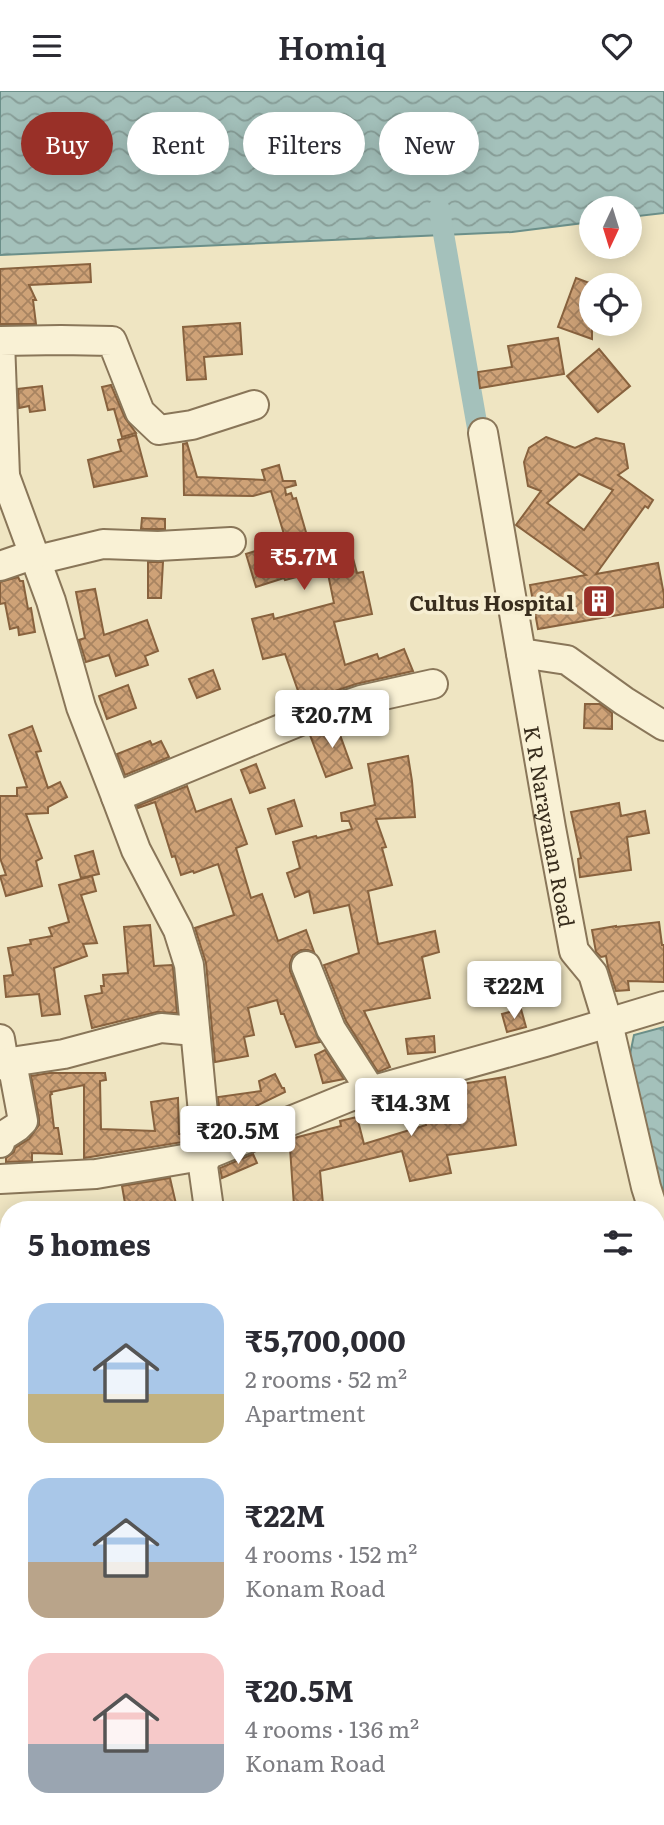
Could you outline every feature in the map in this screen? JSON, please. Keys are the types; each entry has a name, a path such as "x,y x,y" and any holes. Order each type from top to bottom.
{"street":[{"path":"208,1201 203,1166 207,1155 190,965 178,930 136,850 81,707 51,601 2,474 0,341 112,341 140,412 159,430 192,425 254,405"},
{"name":"K R Narayanan Road","path":"483,433 574,951 593,974 603,1025 650,1201"},
{"path":"0,566 103,544 158,546 230,542"},
{"path":"521,653 567,660 624,702 664,726"},
{"path":"116,797 305,719 361,700 433,684"},
{"path":"306,966 331,1029 371,1091"},
{"path":"0,1179 96,1174 207,1155 349,1097 664,1006"},
{"path":"2,1051 64,1054 161,1028 195,1031"},
{"path":"0,1143 0,1138 23,1121 14,1073 2,1051"}],"water":[{"path":"0,91 664,91 664,213 642,216 642,196 579,196 579,224 512,232 0,255"},
{"path":"664,1027 664,1201 627,1069 634,1035"}],"building":[{"path":"90,264 91,282 29,285 36,300 33,300 36,324 0,324 0,269"},
{"path":"576,278 579,279 579,334 558,327"},
{"path":"240,323 242,354 204,357 206,379 187,380 183,327"},
{"path":"558,338 564,374 480,388 478,372 512,367 508,346"},
{"path":"599,349 630,386 598,412 567,376"},
{"path":"111,385 125,418 136,433 122,437 114,409 108,410 102,387"},
{"path":"42,386 45,410 30,412 29,406 19,408 18,389"},
{"path":"136,435 147,476 94,487 88,460 121,451 118,440"},
{"path":"546,437 575,448 596,438 624,444 628,468 618,475 653,500 648,508 645,506 596,574 658,563 664,607 538,629 530,585 586,575 516,525 541,491 528,486 524,462 529,448","holes":["579,474 613,490 584,530 547,503"]},
{"path":"187,443 197,477 265,480 262,470 279,465 283,481 295,481 296,485 285,488 286,495 291,493 293,499 296,498 310,546 335,540 336,547 349,544 357,573 363,572 372,614 334,622 345,665 377,654 379,659 404,649 413,671 356,684 302,702 285,654 263,659 252,619 273,614 274,619 334,603 327,569 256,587 246,554 286,541 271,491 253,496 184,495 183,444"},
{"path":"142,518 165,519 165,529 141,529"},
{"path":"148,562 163,562 161,598 148,598"},
{"path":"18,577 23,581 35,632 19,635 18,627 10,629 5,603 0,604 0,582"},
{"path":"95,589 104,635 147,620 158,651 145,656 148,665 116,676 109,655 86,662 79,640 85,638 76,592"},
{"path":"213,670 220,689 197,698 189,679"},
{"path":"128,685 136,708 107,719 99,696"},
{"path":"585,704 600,704 612,713 612,729 584,728"},
{"path":"346,723 348,729 339,732 352,768 326,777 310,735"},
{"path":"32,726 41,751 36,752 48,788 60,782 67,797 48,807 48,813 26,814 42,858 36,861 42,886 6,896 0,876 6,875 0,858 0,796 17,796 17,788 27,787 9,735"},
{"path":"150,741 152,745 161,741 169,757 125,775 117,754"},
{"path":"408,756 415,817 376,819 386,847 382,848 392,885 368,891 378,944 435,931 439,952 422,957 430,998 364,1011 390,1067 378,1072 346,1021 324,965 359,953 349,905 314,913 309,891 295,897 287,873 300,868 293,842 352,829 349,821 342,821 341,813 375,805 368,764"},
{"path":"256,764 265,788 250,793 241,770"},
{"path":"187,786 196,812 231,799 247,844 236,848 251,898 262,894 278,941 306,930 314,952 301,950 293,955 290,971 320,1042 296,1047 277,1000 248,1008 254,1035 244,1037 248,1056 215,1062 206,963 195,928 234,915 218,864 181,875 175,856 172,857 155,802 138,808 137,806"},
{"path":"294,800 302,826 276,834 268,809"},
{"path":"619,803 621,816 645,811 649,833 627,837 631,870 580,877 578,859 581,858 571,812"},
{"path":"93,851 99,874 81,878 75,856"},
{"path":"92,876 96,891 81,895 97,943 83,944 87,956 54,968 60,1014 42,1016 39,994 6,997 4,976 13,975 8,948 31,944 30,940 52,936 49,928 69,922 59,885"},
{"path":"659,922 664,945 664,982 628,981 629,990 616,991 606,956 601,957 596,952 592,930"},
{"path":"150,925 154,966 172,965 173,968 177,1013 157,1012 92,1028 85,996 102,993 103,975 128,973 124,927"},
{"path":"521,1009 526,1027 507,1032 502,1014"},
{"path":"434,1036 435,1052 408,1054 406,1039"},
{"path":"325,1050 344,1079 323,1083 315,1055"},
{"path":"49,1073 105,1073 106,1080 100,1081 101,1129 155,1131 151,1102 178,1098 179,1134 188,1134 189,1141 84,1158 84,1085 51,1092 50,1095 54,1128 58,1128 62,1154 32,1153 32,1161 6,1162 6,1158 29,1139 39,1125 31,1076"},
{"path":"275,1074 285,1092 256,1106 257,1114 220,1119 218,1097 261,1091 259,1081"},
{"path":"505,1077 516,1145 447,1155 451,1173 410,1181 402,1151 320,1171 323,1201 294,1201 290,1139 341,1126 340,1121 357,1117 364,1144 426,1125 419,1097 449,1089 449,1086"},
{"path":"253,1154 257,1163 222,1178 220,1168"},
{"path":"170,1178 175,1201 125,1201 122,1186"}],"waterway":[{"path":"439,208 481,448"}],"place":[{"name":"Cultus Hospital","path":"599,601"}]}
